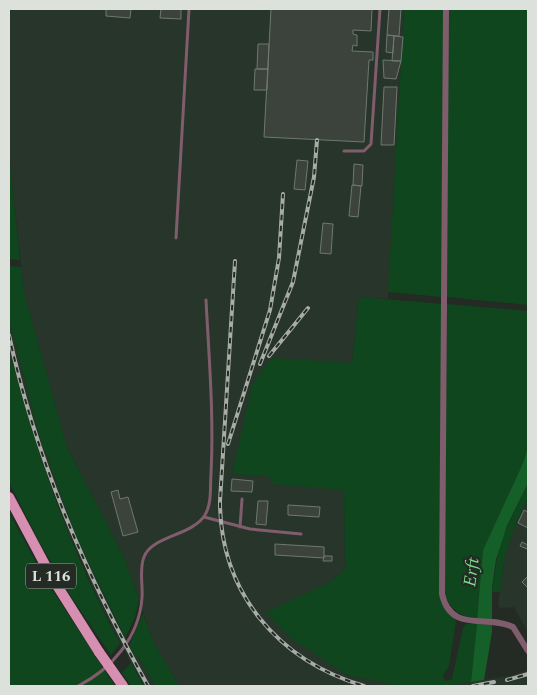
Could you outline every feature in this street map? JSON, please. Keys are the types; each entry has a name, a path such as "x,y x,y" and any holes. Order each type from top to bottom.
{"main road":[{"name":"L 116","path":"9,497 51,576 123,686"}],"street":[{"path":"446,9 442,590 448,608 458,617 469,621 501,623 516,629 528,652"}],"lane":[{"path":"176,238 190,9"},
{"path":"344,151 364,151 371,144 380,9"},
{"path":"78,686 96,676 112,662 132,634 141,604 143,561 146,552 153,546 192,528 204,517 209,501 212,447 206,300"},
{"path":"240,528 242,500"},
{"path":"204,517 240,528 301,534"}],"shaded area":[{"path":"9,9 404,9 388,299 359,297 352,363 232,474 269,476 272,484 344,489 345,569 330,582 267,612 347,675 399,686 179,686 154,643 124,557 67,447 24,292 9,154"},
{"path":"404,9 444,9 442,297 388,292"},
{"path":"448,9 528,9 528,305 447,297"},
{"path":"9,154 20,260 9,259"},
{"path":"9,266 21,267 24,292 67,447 124,557 139,600 135,617 125,638 77,538 39,435 9,320"},
{"path":"359,297 442,304 440,593 456,620 449,666 443,675 445,681 452,679 463,628 466,624 477,624 471,682 447,686 399,686 347,675 291,638 266,612 330,582 345,569 344,490 272,484 269,476 232,474 253,383 272,358 352,363"},
{"path":"447,304 528,311 528,447 523,463 483,550 477,619 465,616 455,610 448,601 444,588"},
{"path":"9,320 39,435 77,538 123,635 136,658 139,657 155,686 145,686 131,663 99,601 67,529 34,438 12,360 9,361"},
{"path":"12,360 33,433 58,505 87,575 120,643 111,655 72,598 40,543 9,482 9,361"},
{"path":"528,447 528,483 507,526 496,559 492,588 492,620 477,619 483,550 523,463"},
{"path":"528,483 528,499 516,523 505,557 500,592 492,592 499,545"},
{"path":"528,499 528,632 514,607 500,608 498,605 505,557 516,523"},
{"path":"9,512 45,579 115,686 9,686"},
{"path":"143,613 154,643 179,686 155,686 139,657 136,659 129,646"},
{"path":"477,624 492,625 492,632 484,680 471,682"},
{"path":"131,663 144,686 131,686 122,673"},
{"path":"528,670 528,686 447,686 514,675"}],"building":[{"path":"106,9 131,9 130,18 106,16"},
{"path":"161,9 181,9 181,19 160,18"},
{"path":"271,9 372,9 371,31 353,30 353,34 357,35 357,46 353,45 352,51 373,52 373,60 369,60 364,142 264,137"},
{"path":"389,9 401,9 399,36 387,35"},
{"path":"387,35 394,36 393,53 386,52"},
{"path":"394,36 403,37 401,61 392,61"},
{"path":"258,44 269,44 268,69 257,69"},
{"path":"383,60 401,61 396,79 384,78"},
{"path":"255,69 268,69 267,90 254,90"},
{"path":"384,87 397,87 394,145 381,145"},
{"path":"297,160 308,161 305,190 294,189"},
{"path":"354,164 363,165 362,186 353,185"},
{"path":"352,185 361,186 358,217 349,216"},
{"path":"323,223 333,224 331,254 320,253"},
{"path":"232,479 253,481 252,492 231,491"},
{"path":"118,490 120,499 128,497 138,532 123,536 111,492"},
{"path":"258,501 268,501 266,525 256,524"},
{"path":"288,505 320,507 319,517 288,515"},
{"path":"524,510 528,512 528,528 518,523"},
{"path":"522,542 528,545 527,549 520,546"},
{"path":"275,544 324,547 324,558 275,555"},
{"path":"324,556 332,556 332,561 323,561"},
{"path":"528,576 528,585 527,587 522,582"}],"railway":[{"path":"260,364 293,282 314,177 317,140"},
{"path":"228,444 270,310 279,258 283,194"},
{"path":"235,261 220,501 223,534 230,565 243,593 259,618 280,640 305,659 333,674 364,686"},
{"path":"269,356 308,308"},
{"path":"9,335 33,427 65,516 104,602 148,686"},
{"path":"507,680 528,674"},
{"path":"473,686 494,682"}],"water label":[{"name":"Erft","path":"471,572"}]}
